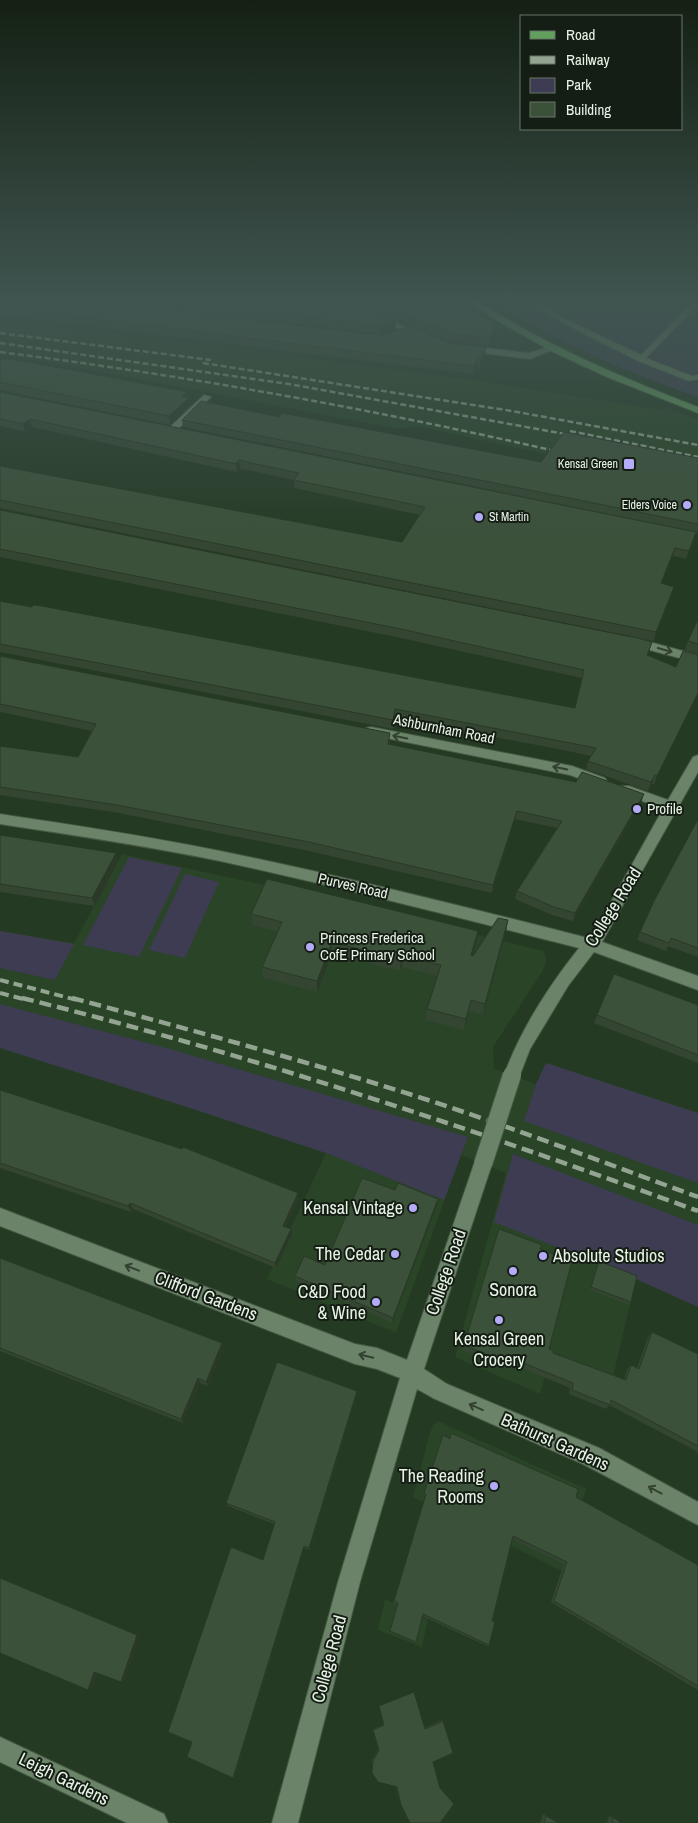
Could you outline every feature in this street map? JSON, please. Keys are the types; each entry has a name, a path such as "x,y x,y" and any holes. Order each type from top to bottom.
{"main road":[{"path":"637,386 698,410"}],"street":[{"path":"616,637 698,659"},
{"name":"Ashburnham Road","path":"358,729 572,771 672,807"},
{"name":"College Road","path":"285,1823 349,1582 411,1373 523,1046 562,981 602,931 698,760"},
{"name":"Purves Road","path":"0,819 131,839 220,856 410,899 603,948 698,983"},
{"name":"Clifford Gardens","path":"0,1217 356,1354 367,1355 411,1373"},
{"name":"Bathurst Gardens","path":"411,1373 428,1386 591,1456 698,1514"},
{"name":"Leigh Gardens","path":"0,1749 154,1823"}],"lane":[{"path":"172,430 207,397"}],"shaded area":[{"path":"175,386 511,386 662,410 665,407 698,420 698,490 417,426 398,429"},
{"path":"122,854 365,907 543,951 547,960 542,972 493,1047 494,1069 536,1084 546,1063 698,1113 698,1307 636,1279 612,1381 551,1356 540,1394 455,1357 506,1173 461,1155 396,1333 267,1279 326,1153 0,1048 0,931 74,943"},
{"name":"The Reading Rooms","path":"438,1421 586,1489 562,1571 413,1497 430,1432 433,1425"},
{"path":"385,1599 428,1619 422,1647 378,1630"}],"green space":[{"path":"668,386 698,386 698,397"},
{"path":"129,857 182,868 139,957 83,945"},
{"path":"185,874 219,882 185,958 149,950"},
{"path":"0,931 74,944 55,980 0,968"},
{"path":"0,1004 170,1049 468,1137 444,1200 326,1153 0,1048"},
{"path":"546,1063 698,1113 698,1183 524,1121 536,1084"},
{"path":"513,1154 698,1225 698,1307 636,1279 494,1222"}],"building":[{"path":"20,386 155,386 187,392 182,397 189,398 169,416"},
{"path":"0,392 696,532 689,551 675,548 661,583 674,587 656,632 0,500 0,466 402,542 425,507 294,480 299,473 239,460 236,464 30,419 23,424 0,419"},
{"path":"201,401 279,417 282,413 541,462 564,432 698,458 698,524 182,420"},
{"path":"0,510 637,638 652,642 647,655 676,667 683,651 698,655 698,693 657,776 655,775 651,782 588,761 596,748 395,709 393,720 0,644 0,601 32,607 34,605 42,606 575,708 584,670 401,629 0,549"},
{"path":"698,619 698,644 688,641"},
{"path":"0,656 390,733 388,744 576,782 582,772 644,794 575,913 554,907 517,891 562,821 517,811 493,885 309,842 117,805 0,787 0,746 78,757 96,724 0,704"},
{"path":"698,819 698,948 671,938 669,943 640,932 654,901"},
{"path":"0,835 116,853 92,898 0,884"},
{"path":"267,879 478,931 471,955 473,956 498,918 508,920 485,1004 471,1000 466,1019 427,1009 441,965 402,956 401,960 332,942 317,981 262,967 282,922 251,914"},
{"path":"614,974 698,1005 698,1055 597,1015"},
{"path":"0,1090 182,1149 183,1147 298,1193 283,1226 291,1229 275,1263 130,1203 128,1206 0,1163"},
{"path":"362,1178 395,1190 398,1183 438,1199 393,1318 295,1276 304,1256 325,1265"},
{"path":"499,1229 542,1245 540,1249 572,1261 549,1349 553,1353 626,1380 631,1365 639,1369 652,1332 698,1354 698,1446 611,1400 610,1405 572,1390 573,1383 511,1358 508,1363 464,1345"},
{"path":"0,1258 222,1343 206,1382 198,1378 181,1419 0,1348"},
{"path":"599,1261 637,1276 631,1302 591,1287"},
{"path":"277,1362 357,1391 309,1548 304,1546 233,1778 187,1757 192,1742 168,1732 231,1547 263,1560 275,1522 226,1503"},
{"path":"451,1433 578,1489 576,1497 698,1565 698,1686 554,1601 567,1562 513,1536 492,1621 495,1622 489,1645 423,1614 416,1642 390,1631 398,1603 394,1601 426,1494 424,1493 443,1435 450,1439"},
{"path":"0,1578 137,1635 121,1682 94,1672 88,1690 0,1653"},
{"path":"414,1692 425,1729 443,1721 453,1753 433,1762 440,1788 454,1804 440,1823 410,1823 401,1805 397,1787 378,1782 372,1773 373,1761 379,1750 373,1730 384,1725 379,1706"},
{"path":"546,1816 559,1823 544,1823"},
{"path":"614,1818 621,1823 612,1823"}],"railway":[{"path":"231,386 424,422 564,453"},
{"path":"300,386 576,436"},
{"path":"352,386 512,411 698,445"},
{"path":"570,431 698,457"},
{"path":"0,980 77,1000"},
{"path":"0,993 27,1000"},
{"path":"22,998 108,1020 278,1069 447,1123 698,1211"},
{"path":"72,998 295,1059 384,1086 530,1135 698,1197"}],"place":[{"name":"Kensal Green","path":"629,464"},
{"name":"Elders Voice","path":"687,505"},
{"name":"St Martin","path":"479,517"},
{"name":"Profile","path":"637,809"},
{"name":"Princess Frederica CofE Primary School","path":"310,947"},
{"name":"Kensal Vintage","path":"413,1208"},
{"name":"The Cedar","path":"395,1254"},
{"name":"Absolute Studios","path":"543,1256"},
{"name":"Sonora","path":"513,1271"},
{"name":"C&D Food & Wine","path":"376,1302"},
{"name":"Kensal Green Crocery","path":"499,1320"},
{"name":"The Reading Rooms","path":"494,1486"}]}
